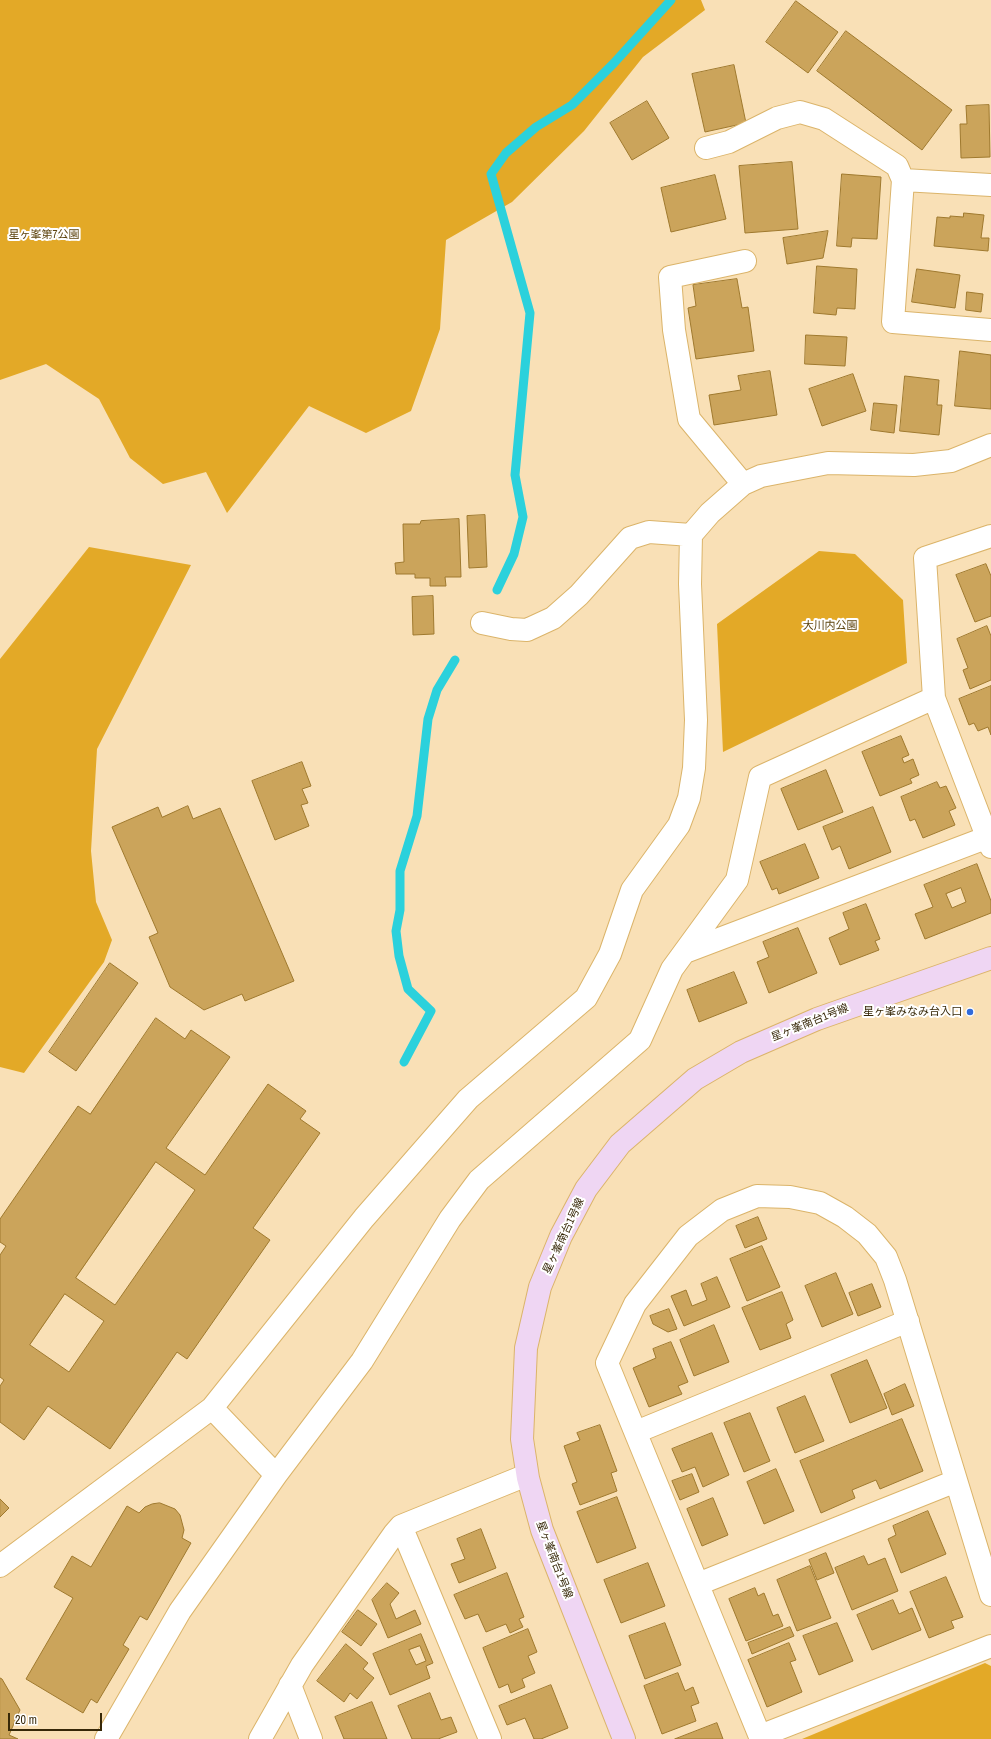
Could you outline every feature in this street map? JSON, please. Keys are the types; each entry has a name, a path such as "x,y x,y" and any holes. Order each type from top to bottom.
{"street":[{"path":"706,148 729,142 777,118 800,112 824,119 897,166 904,180 893,322 991,330"},
{"path":"904,180 991,185"},
{"path":"743,484 689,419 674,330 670,277 745,261"},
{"path":"0,1566 212,1408 364,1218 468,1099 586,998 610,954 632,890 679,825 689,798 694,768 696,720 690,584 691,535 710,513 743,484 761,476 828,463 914,465 951,461 991,444"},
{"path":"482,623 511,629 527,630 553,618 579,595 630,538 649,532 691,535"},
{"path":"685,952 990,840 934,698 925,558 991,536"},
{"path":"106,1739 180,1611 276,1475 362,1362 450,1219 479,1180 640,1040 672,969 737,880 760,777 934,698"},
{"name":"星ヶ峯南台1号線","path":"624,1739 542,1530 527,1475 522,1439 526,1348 540,1287 561,1236 586,1189 620,1144 695,1079 741,1052 818,1018 991,958"},
{"path":"991,1595 895,1280 886,1257 867,1234 845,1217 820,1203 790,1197 757,1196 722,1210 688,1236 635,1304 607,1363 761,1738 991,1646"},
{"path":"636,1432 908,1320"},
{"path":"212,1408 276,1475"},
{"path":"260,1739 302,1664 401,1526 527,1475"},
{"path":"698,1584 956,1481"},
{"path":"401,1526 490,1739"},
{"path":"290,1685 311,1739"}],"green space":[{"name":"星ヶ峯第7公園","path":"0,0 701,0 705,10 643,57 584,131 512,202 446,240 440,329 411,411 366,433 309,406 227,513 206,472 163,484 130,458 99,399 46,364 0,380"},
{"path":"89,547 191,565 97,749 91,851 96,902 112,940 104,962 24,1073 0,1067 0,659"},
{"name":"大川内公園","path":"819,551 855,554 903,600 907,663 723,752 717,624"},
{"path":"985,1663 991,1666 991,1739 802,1739"}],"building":[{"path":"796,1 838,32 808,73 766,42"},
{"path":"846,31 952,110 922,150 817,71"},
{"path":"734,65 746,123 705,132 692,74"},
{"path":"647,101 669,138 632,160 610,123"},
{"path":"989,105 990,157 961,158 960,124 967,124 966,106"},
{"path":"792,162 798,229 745,233 739,166"},
{"path":"842,174 881,177 877,239 852,238 851,247 837,246"},
{"path":"715,175 726,219 671,232 661,188"},
{"path":"964,213 984,215 981,238 989,238 988,251 934,246 937,217 963,217"},
{"path":"828,231 823,258 787,264 783,238"},
{"path":"817,266 857,269 855,309 837,308 836,315 814,313"},
{"path":"917,269 960,275 955,308 912,302"},
{"path":"737,279 742,308 748,307 754,351 696,359 688,308 696,306 693,285"},
{"path":"967,292 983,294 981,312 966,310"},
{"path":"806,335 847,337 845,366 805,364"},
{"path":"960,351 991,355 991,409 955,406"},
{"path":"770,371 777,415 714,425 709,395 741,390 738,376"},
{"path":"853,374 866,411 822,426 809,389"},
{"path":"905,376 939,380 937,405 942,405 939,435 900,431"},
{"path":"874,403 897,405 894,433 871,430"},
{"path":"485,515 487,567 469,568 467,516"},
{"path":"459,519 461,577 445,577 446,586 430,586 430,578 415,578 415,574 396,574 395,563 404,562 403,524 420,524 421,521"},
{"path":"986,564 991,576 991,616 975,622 956,575"},
{"path":"433,596 434,634 413,635 412,597"},
{"path":"987,626 991,636 991,680 970,689 963,670 968,668 957,639"},
{"path":"991,686 991,735 988,727 978,731 974,723 969,725 959,699"},
{"path":"901,736 909,755 902,758 904,763 913,759 919,775 910,779 912,783 880,796 862,752"},
{"path":"302,762 311,786 302,789 308,803 301,805 309,826 275,840 252,781"},
{"path":"826,770 843,812 798,830 781,789"},
{"path":"937,782 940,788 946,786 956,808 949,811 955,825 923,838 915,819 910,821 901,797"},
{"path":"188,806 193,819 220,808 294,981 245,1001 242,994 204,1010 170,987 149,937 158,933 112,827 158,807 162,817"},
{"path":"873,807 891,852 849,869 840,846 832,850 823,827"},
{"path":"805,844 819,878 779,894 777,888 772,890 760,862"},
{"path":"977,864 991,901 991,913 925,939 915,914 933,907 924,885","holes":["961,888 966,902 952,908 946,894"]},
{"path":"866,904 880,939 875,941 879,950 840,965 829,938 849,929 843,913"},
{"path":"798,928 817,973 769,993 757,962 769,957 763,942"},
{"path":"110,963 138,983 76,1071 49,1052"},
{"path":"734,972 747,1003 699,1022 687,990"},
{"path":"156,1018 185,1039 191,1030 230,1057 166,1148 205,1175 268,1084 306,1111 300,1119 320,1133 253,1228 270,1240 187,1359 177,1352 110,1449 48,1406 24,1440 0,1422 0,1386 4,1380 0,1377 0,1255 6,1246 0,1242 0,1219 78,1106 90,1114","holes":["156,1162 195,1190 115,1305 76,1278","65,1294 104,1321 69,1372 30,1345"]},
{"path":"758,1217 767,1239 745,1248 736,1226"},
{"path":"762,1246 780,1287 747,1301 730,1259"},
{"path":"836,1273 853,1314 822,1327 805,1286"},
{"path":"717,1277 730,1307 684,1326 671,1296 686,1290 692,1306 707,1300 701,1284"},
{"path":"872,1284 881,1307 858,1316 849,1293"},
{"path":"782,1292 793,1320 786,1324 791,1338 760,1350 742,1308"},
{"path":"669,1309 677,1329 668,1332 653,1324 650,1316"},
{"path":"714,1325 729,1362 694,1376 680,1340"},
{"path":"671,1342 688,1382 678,1386 682,1394 649,1407 633,1368 656,1358 653,1349"},
{"path":"867,1360 887,1408 850,1423 831,1375"},
{"path":"905,1384 914,1406 892,1415 884,1394"},
{"path":"805,1396 824,1441 795,1453 777,1408"},
{"path":"750,1413 770,1461 744,1472 724,1423"},
{"path":"902,1419 923,1471 880,1489 876,1480 852,1490 855,1498 821,1513 800,1461"},
{"path":"600,1425 617,1471 611,1473 617,1491 580,1505 572,1484 577,1482 564,1446 580,1440 577,1433"},
{"path":"712,1433 729,1475 703,1487 695,1467 682,1472 672,1449"},
{"path":"776,1469 794,1511 764,1524 747,1482"},
{"path":"692,1474 699,1492 680,1500 672,1481"},
{"path":"617,1497 636,1548 597,1563 577,1512"},
{"path":"713,1498 728,1535 702,1546 687,1509"},
{"path":"0,1499 9,1508 0,1517"},
{"path":"160,1503 175,1509 180,1515 184,1530 182,1538 191,1543 147,1620 140,1616 123,1645 129,1649 97,1703 91,1699 83,1713 26,1679 73,1598 54,1587 72,1556 91,1567 127,1506 139,1513 145,1507"},
{"path":"928,1511 946,1554 901,1573 888,1539 896,1535 893,1526"},
{"path":"481,1529 496,1568 459,1583 451,1564 465,1559 457,1539"},
{"path":"826,1553 834,1573 817,1580 809,1560"},
{"path":"864,1556 868,1565 885,1558 898,1591 852,1610 835,1568"},
{"path":"648,1563 665,1606 621,1623 604,1580"},
{"path":"810,1566 831,1618 797,1631 777,1580"},
{"path":"507,1573 524,1617 519,1619 523,1627 510,1633 506,1624 486,1632 478,1614 465,1619 454,1595"},
{"path":"946,1577 963,1617 951,1621 954,1628 929,1638 910,1592"},
{"path":"387,1583 399,1593 390,1604 396,1619 415,1610 421,1624 388,1638 372,1600"},
{"path":"755,1588 758,1596 764,1593 773,1616 778,1614 783,1626 746,1641 729,1599"},
{"path":"893,1600 899,1614 912,1608 921,1630 872,1650 857,1615"},
{"path":"358,1610 377,1624 361,1646 342,1632"},
{"path":"665,1623 681,1665 645,1679 629,1636"},
{"path":"837,1623 853,1661 819,1675 803,1636"},
{"path":"790,1627 794,1636 752,1654 748,1643"},
{"path":"528,1629 537,1652 528,1656 535,1673 522,1679 525,1687 511,1693 508,1684 499,1688 483,1648"},
{"path":"421,1634 433,1663 426,1666 430,1678 390,1695 373,1654","holes":["420,1646 426,1661 416,1665 409,1650"]},
{"path":"789,1643 796,1660 790,1662 802,1692 767,1707 748,1660"},
{"path":"346,1644 368,1663 363,1669 374,1678 357,1699 350,1693 344,1702 317,1681"},
{"path":"678,1673 685,1691 693,1687 699,1703 691,1706 696,1721 662,1734 644,1686"},
{"path":"0,1678 20,1710 9,1735 18,1739 0,1739"},
{"path":"551,1685 568,1728 541,1739 534,1739 525,1718 507,1725 499,1706"},
{"path":"430,1693 441,1720 451,1717 457,1732 438,1739 412,1739 398,1706"},
{"path":"372,1702 387,1739 344,1739 335,1717"},
{"path":"717,1723 723,1739 675,1739"}],"waterway":[{"path":"497,590 514,554 523,517 515,475 530,313 491,174 506,153 536,127 572,105 614,63 671,0"},
{"path":"404,1062 431,1011 408,989 399,956 396,931 400,910 400,871 417,816 428,719 437,690 455,660"}],"place":[{"name":"星ヶ峯みなみ台入口","path":"970,1012"}]}
